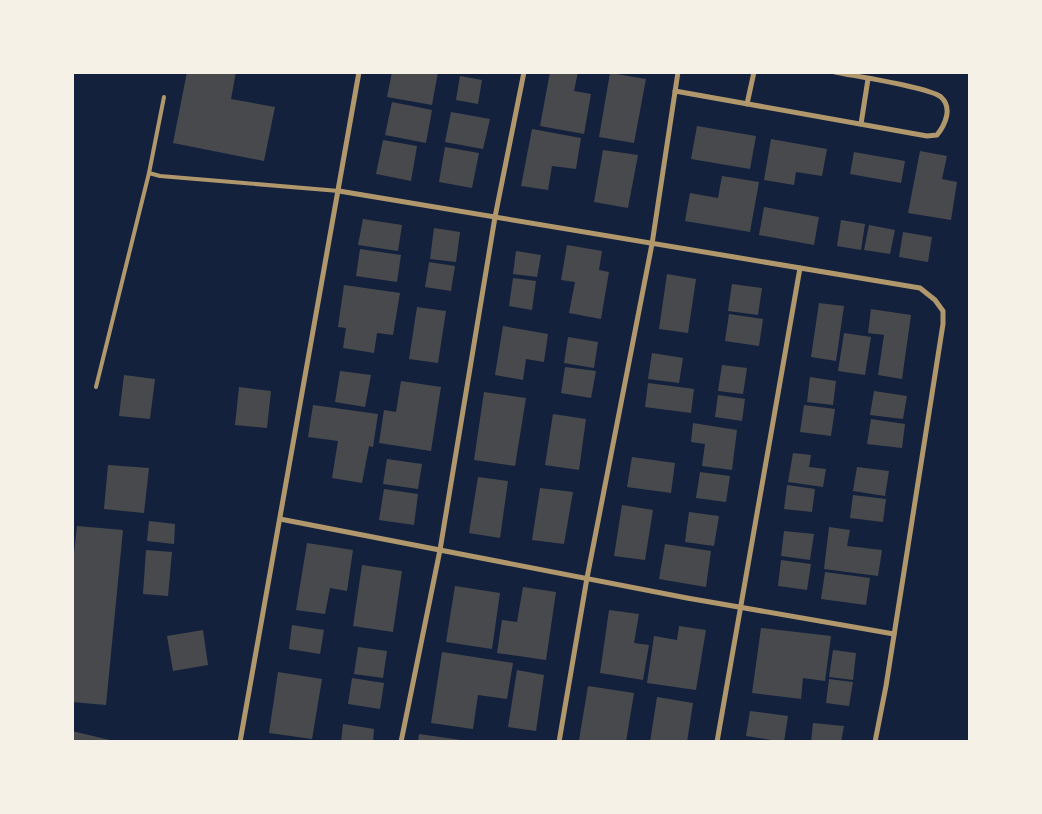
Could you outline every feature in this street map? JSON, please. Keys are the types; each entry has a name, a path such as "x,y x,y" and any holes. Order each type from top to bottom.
{"street":[{"path":"240,742 359,72"},
{"path":"401,742 440,550 495,217 524,72"},
{"path":"559,742 587,578 652,244 678,72"},
{"path":"747,104 754,72"},
{"path":"675,91 927,136 937,135 946,125 947,107 940,97 924,90 835,72"},
{"path":"861,124 868,79"},
{"path":"339,191 920,288 935,300 943,311 943,324 875,742"},
{"path":"718,742 800,268"},
{"path":"280,520 894,634"}],"lane":[{"path":"96,387 149,173 164,97"},
{"path":"149,173 160,176 339,191"}],"building":[{"path":"187,72 236,72 231,99 275,107 264,161 173,143"},
{"path":"392,72 438,72 432,105 387,97"},
{"path":"550,72 578,72 574,91 591,94 584,134 540,126"},
{"path":"610,73 646,79 634,143 599,137"},
{"path":"460,76 482,80 478,104 456,100"},
{"path":"392,102 432,110 426,143 385,135"},
{"path":"451,112 490,119 483,149 445,142"},
{"path":"697,126 756,136 750,169 691,159"},
{"path":"532,129 581,138 576,169 552,166 548,190 521,186"},
{"path":"771,139 827,149 822,176 796,172 794,185 764,180"},
{"path":"383,140 417,146 411,181 376,174"},
{"path":"445,147 479,153 472,188 439,182"},
{"path":"603,150 638,155 628,208 594,202"},
{"path":"920,151 947,156 942,179 957,182 951,220 908,213"},
{"path":"854,152 905,161 901,183 850,174"},
{"path":"722,176 759,182 750,232 685,221 690,193 718,198"},
{"path":"764,207 819,217 814,245 759,235"},
{"path":"363,219 402,225 398,251 358,245"},
{"path":"841,220 865,224 861,250 837,246"},
{"path":"869,225 895,230 890,254 864,250"},
{"path":"434,228 460,232 456,262 430,259"},
{"path":"903,232 932,237 928,262 899,257"},
{"path":"567,245 602,251 599,270 609,272 601,319 569,313 575,282 561,280"},
{"path":"360,249 401,255 397,282 356,276"},
{"path":"516,251 541,255 537,277 513,274"},
{"path":"429,262 455,266 451,291 425,287"},
{"path":"667,274 696,279 688,333 659,329"},
{"path":"513,278 536,281 532,310 509,306"},
{"path":"732,284 762,288 758,315 728,311"},
{"path":"344,285 400,293 393,335 377,333 374,353 343,348 346,328 338,327"},
{"path":"819,303 844,306 836,361 811,357"},
{"path":"417,307 446,311 438,363 409,359"},
{"path":"871,309 911,315 902,379 878,375 884,335 868,333"},
{"path":"729,314 763,319 759,346 725,341"},
{"path":"503,326 548,334 544,362 526,359 523,380 495,375"},
{"path":"844,333 871,337 865,375 838,371"},
{"path":"568,337 598,342 594,368 564,363"},
{"path":"652,353 683,358 679,383 648,379"},
{"path":"722,365 747,368 743,394 718,391"},
{"path":"565,367 596,371 591,398 561,393"},
{"path":"340,371 371,375 365,407 335,402"},
{"path":"124,375 155,379 150,419 119,416"},
{"path":"810,377 836,381 833,405 807,402"},
{"path":"401,381 441,387 431,451 379,443 384,410 396,412"},
{"path":"648,383 694,389 691,413 645,407"},
{"path":"239,387 271,391 267,428 235,425"},
{"path":"874,391 907,396 903,419 870,415"},
{"path":"484,392 526,398 515,466 474,460"},
{"path":"718,395 745,399 742,421 715,417"},
{"path":"313,405 378,414 373,447 369,446 362,483 332,478 338,441 308,437"},
{"path":"804,405 835,409 831,436 800,432"},
{"path":"553,414 586,419 579,470 545,465"},
{"path":"871,419 905,424 902,448 867,444"},
{"path":"693,423 737,430 732,470 702,466 705,444 691,442"},
{"path":"793,453 811,455 809,467 826,469 823,487 788,482"},
{"path":"632,457 675,463 671,493 627,487"},
{"path":"387,459 422,464 418,489 383,484"},
{"path":"108,465 149,468 144,513 104,509"},
{"path":"857,467 889,471 885,496 853,491"},
{"path":"700,472 730,476 726,502 696,498"},
{"path":"478,477 508,481 500,538 469,533"},
{"path":"787,485 815,489 812,512 784,509"},
{"path":"540,488 573,492 564,544 532,540"},
{"path":"384,489 418,494 414,525 379,520"},
{"path":"853,495 886,499 883,522 850,518"},
{"path":"622,505 653,510 645,560 614,556"},
{"path":"689,512 719,516 714,546 685,542"},
{"path":"149,521 175,524 174,544 147,541"},
{"path":"77,526 123,530 106,705 72,702 72,572"},
{"path":"829,527 850,530 847,546 882,550 878,576 824,569"},
{"path":"784,531 814,534 810,560 781,556"},
{"path":"307,543 353,550 347,591 330,588 325,614 296,610"},
{"path":"665,544 711,551 706,587 659,579"},
{"path":"146,550 172,552 168,596 143,594"},
{"path":"781,560 811,564 807,590 778,586"},
{"path":"362,565 402,571 393,632 353,626"},
{"path":"825,572 870,578 866,605 821,599"},
{"path":"455,586 500,593 492,649 446,642"},
{"path":"523,587 556,592 546,660 497,653 502,620 517,622"},
{"path":"609,610 639,614 634,643 649,645 643,680 600,673"},
{"path":"292,625 324,630 320,654 289,649"},
{"path":"679,626 706,630 696,690 647,683 654,636 677,640"},
{"path":"761,628 831,636 825,681 803,678 801,699 752,693"},
{"path":"203,630 208,665 173,671 167,636"},
{"path":"358,647 387,651 383,678 354,674"},
{"path":"833,650 856,653 853,680 829,677"},
{"path":"442,652 513,663 507,699 478,695 473,729 431,723"},
{"path":"517,670 544,675 536,731 508,727"},
{"path":"278,672 322,679 312,739 269,733"},
{"path":"352,678 384,683 380,709 348,704"},
{"path":"829,679 853,682 849,706 826,703"},
{"path":"588,686 634,693 626,742 579,740"},
{"path":"657,697 693,703 687,742 650,742"},
{"path":"750,711 788,716 784,742 746,736"},
{"path":"813,723 844,726 841,742 811,742"},
{"path":"343,724 374,729 373,742 341,742"},
{"path":"72,731 114,741 114,742 72,742"},
{"path":"419,734 461,740 461,742 418,742"}]}
